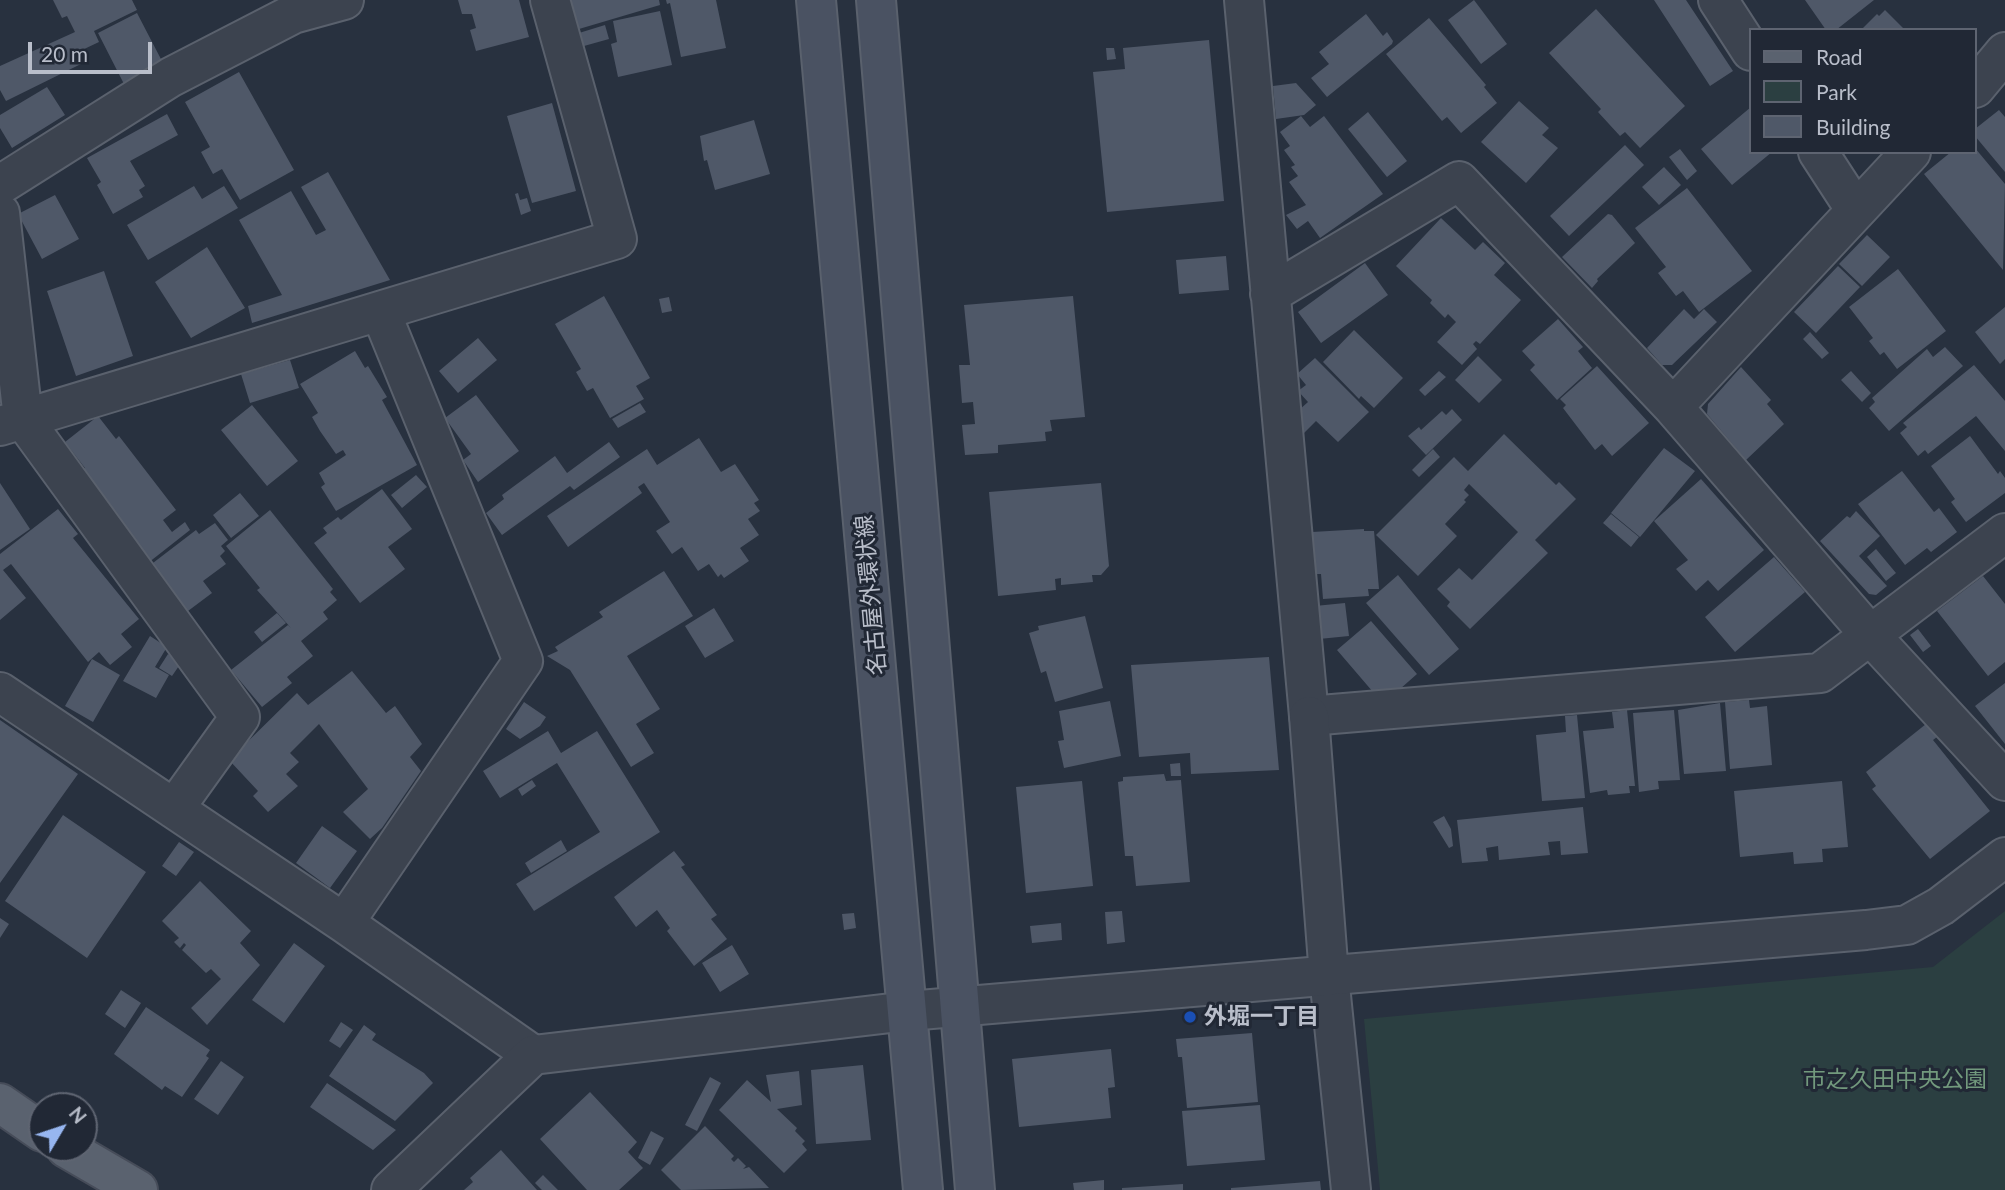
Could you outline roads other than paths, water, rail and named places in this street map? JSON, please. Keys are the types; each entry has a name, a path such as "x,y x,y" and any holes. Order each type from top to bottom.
{"main road":[{"name":"名古屋外環状線","path":"816,0 923,1190"},
{"path":"876,0 975,1190"},
{"path":"0,1103 28,1122"},
{"path":"90,1162 138,1190"}],"street":[{"path":"0,185 171,76 291,7 344,0"},
{"path":"12,423 381,313 617,239 550,0"},
{"path":"1244,0 1309,716 1329,976 1351,1190"},
{"path":"1718,0 1750,49"},
{"path":"1977,86 2005,52"},
{"path":"1819,154 1855,209"},
{"path":"1673,407 1909,154"},
{"path":"1270,294 1459,181 1673,407 1872,637 2005,781"},
{"path":"0,213 12,423 240,717 174,809"},
{"path":"344,923 523,661 381,313"},
{"path":"1309,716 1820,673 1872,637 2005,533"},
{"path":"0,692 344,923 533,1055"},
{"path":"391,1190 533,1055 908,1012 1907,925 1941,906 2005,857"}],"place":[{"name":"外堀一丁目","path":"1190,1017"}],"park label":[{"name":"市之久田中央公園","path":"1895,1080"}]}
